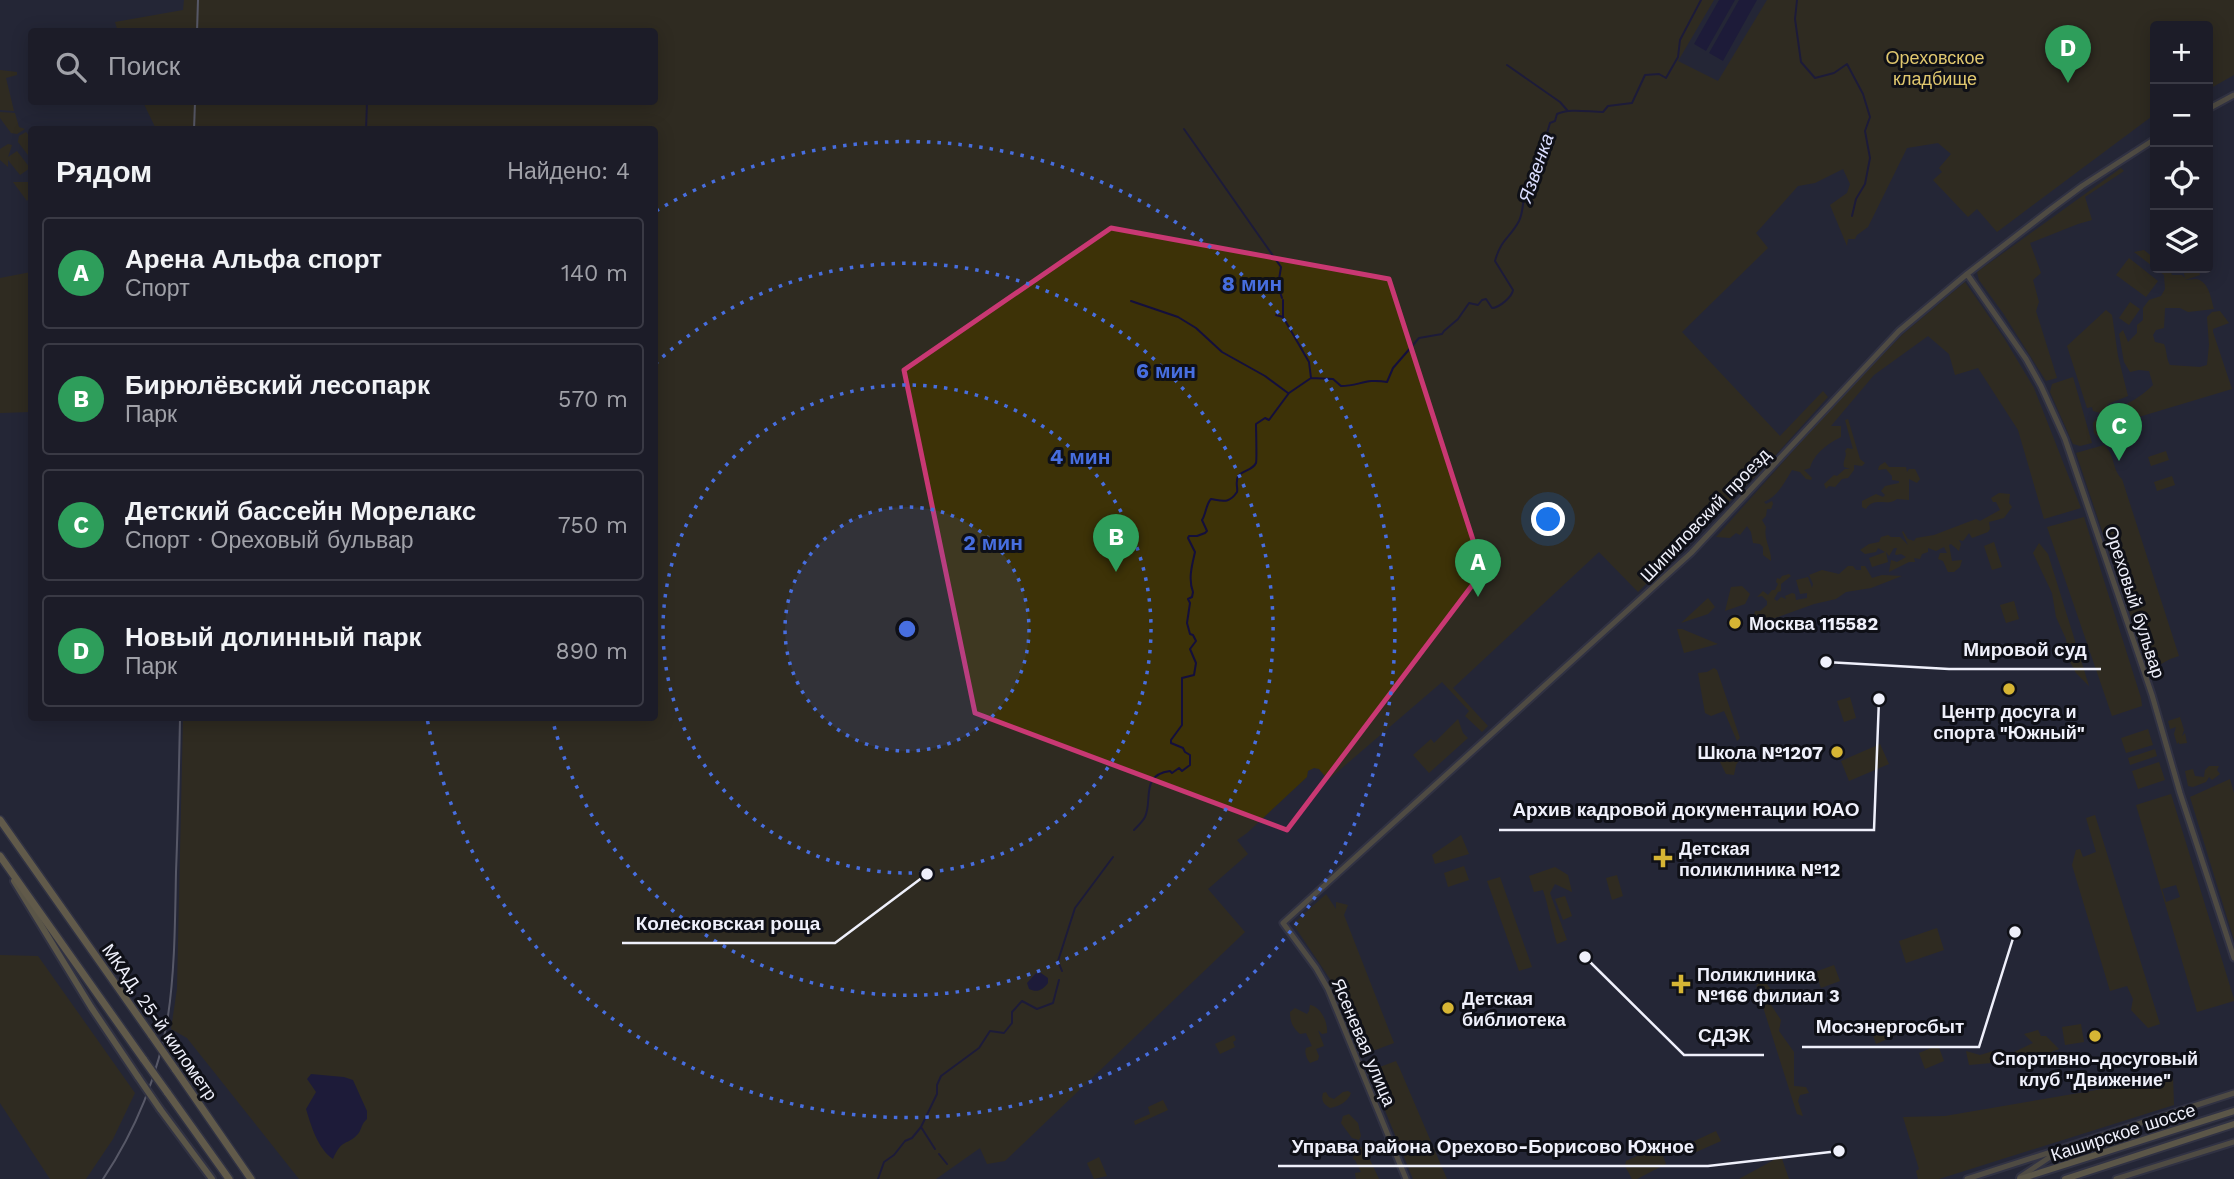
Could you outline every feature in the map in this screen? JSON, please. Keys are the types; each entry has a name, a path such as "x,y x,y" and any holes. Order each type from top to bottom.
{"highway":[{"name":"МКАД, 25-й километр","path":"0,820 251,1179"},
{"name":"МКАД, 25-й километр","path":"0,857 229,1179"}],"main road":[{"path":"2213,106 2234,95"},
{"name":"Шипиловский проезд","path":"1283,923 1677,567 1899,331 1967,274 2082,186 2150,142"},
{"name":"Ореховый бульвар","path":"1967,274 2026,359 2065,439 2152,695 2180,793 2234,958"},
{"path":"0,857 91,1007 160,1109 212,1179"},
{"name":"Ясеневая улица","path":"1283,923 1328,989 1406,1179"},
{"path":"1967,1179 2234,1093"},
{"name":"Каширское шоссе","path":"2019,1179 2234,1111"},
{"name":"Каширское шоссе","path":"2065,1179 2234,1124"},
{"path":"2116,1179 2234,1142"},
{"path":"2019,1179 2065,1148"}],"highlighted area":[{"path":"1111,228 1389,279 1483,571 1287,830 975,713 904,370"}],"green space":[{"name":"Ореховское кладбище","path":"184,0 1714,0 1678,61 1718,81 1767,0 2234,0 2234,75 2213,87 2213,21 2150,21 2150,118 1997,232 1977,209 1968,217 1933,180 1942,172 1939,168 1951,154 1938,143 1907,148 1868,227 1855,239 1848,239 1847,246 1830,205 1847,193 1850,184 1843,169 1815,183 1798,186 1756,233 1768,248 1682,332 1780,436 1823,391 1828,397 1765,467 1638,592 1599,552 1453,688 1488,726 1482,732 1465,716 1469,711 1442,682 1328,780 1319,769 1308,771 1307,777 1237,840 1248,854 1208,889 1245,932 1005,1161 987,1164 980,1148 936,1179 299,1179 187,1038 171,1029 177,989 183,721 658,721 658,126 155,126 144,105 658,105 658,28 117,28 115,22 183,10"},
{"path":"0,70 17,72 17,75 6,78 14,111 0,110"},
{"path":"0,112 15,113 19,127 25,129 17,134 11,133 0,118"},
{"path":"26,132 28,134 28,155 18,142 19,136"},
{"path":"8,144 12,145 8,157 17,151 28,169 20,175 8,160 8,167 0,160 0,149"},
{"path":"2121,168 2124,171 2085,197 2092,220 2030,243 2041,273 2033,280 2039,302 2036,311 2057,378 2046,381 1979,280 1977,272"},
{"path":"13,182 28,182 27,201"},
{"path":"2144,250 2150,255 2150,264 2134,252"},
{"path":"2129,258 2158,281 2146,297 2116,275"},
{"path":"28,273 28,412 0,413 0,278"},
{"path":"2161,273 2182,275 2185,278 2184,273 2199,273 2185,280 2196,279 2204,283 2214,309 2188,312 2180,308 2165,308 2164,328 2156,330 2153,335 2155,342 2164,344 2170,365 2207,365 2207,317 2212,312 2220,311 2229,323 2213,329 2213,332 2232,389 2132,419 2134,430 2098,437 2094,433 2093,423 2096,419 2103,426 2123,417 2122,413 2101,413 2093,411 2092,407 2087,408 2067,346 2106,310 2112,315 2128,396 2108,404 2107,408 2125,405 2138,398 2153,385 2149,371 2130,372 2124,362 2119,334 2123,330 2128,342 2137,333 2137,325 2143,320 2143,308 2149,300 2161,296 2165,289 2164,275"},
{"path":"1965,282 2004,338 2034,388 2081,508 2044,519 2018,430 1978,368 1955,375 1949,354 1928,336 1874,375 1831,426 1841,426 1841,437 1823,449 1810,468 1804,470 1811,480 1792,470 1777,493 1764,502 1766,504 1772,501 1773,504 1771,509 1767,509 1762,520 1766,527 1771,561 1763,555 1763,547 1760,544 1753,543 1747,526 1740,535 1736,533 1730,538 1716,537 1843,395 1903,334"},
{"path":"2130,302 2140,309 2129,325 2119,318"},
{"path":"2073,377 2092,443 2080,446 2073,444 2050,392 2052,384"},
{"path":"1848,419 1860,459 1865,463 1862,466 1854,465 1848,478 1842,479 1835,487 1829,486 1826,489 1824,484 1834,475 1850,469 1844,467 1845,451 1847,448 1853,449 1845,420"},
{"path":"2104,445 2122,479 2179,656 2149,671 2076,453"},
{"path":"2166,451 2169,460 2151,466 2148,457"},
{"path":"1885,462 1889,467 1906,467 1907,472 1909,469 1915,469 1920,479 1917,483 1909,479 1909,500 1877,502 1866,509 1862,507 1862,501 1876,494 1883,497 1885,495 1881,491 1885,486 1899,483 1892,480 1886,469 1878,470"},
{"path":"2172,476 2175,485 2157,491 2154,482"},
{"path":"1999,493 2010,494 2009,503 2012,507 2004,518 1989,522 1988,532 1972,538 1969,533 1963,541 1959,540 1959,551 1949,545 1952,561 1962,560 1960,567 1954,572 1948,572 1943,561 1938,559 1940,553 1947,553 1944,547 1936,551 1928,548 1928,552 1922,554 1920,559 1914,558 1915,562 1909,562 1889,572 1891,560 1897,562 1906,557 1895,554 1897,548 1894,548 1889,556 1886,552 1888,562 1872,567 1869,558 1885,552 1878,548 1876,552 1865,554 1860,550 1888,535 1900,537 1908,545 1903,531 1908,539 1914,541 1916,538 1934,535 1976,519 1980,521 2000,510 1991,498"},
{"path":"2084,517 2141,698 2142,706 2112,716 2047,527"},
{"path":"1994,542 2002,567 1992,570 1984,546"},
{"path":"2039,543 2048,554 2089,686 2076,673 2068,658 2066,639 2056,617 2052,593 2033,553"},
{"path":"1848,566 1861,570 1861,566 1865,566 1872,578 1882,575 1902,576 1871,588 1846,592 1836,599 1756,625 1752,622 1755,611 1760,611 1767,605 1762,596 1757,597 1763,591 1768,595 1775,590 1777,578 1789,574 1791,576 1781,584 1781,591 1774,599 1786,599 1785,596 1792,593 1795,594 1796,600 1807,598 1807,593 1800,594 1796,580 1808,577 1812,588 1809,575 1822,570 1839,574"},
{"path":"1742,586 1750,594 1745,604 1725,611 1731,587"},
{"path":"1708,598 1715,607 1708,614 1681,623"},
{"path":"2014,601 2019,619 2006,623 2000,605"},
{"path":"1677,629 1682,629 1718,644 1684,653"},
{"path":"1714,668 1717,670 1740,738 1737,741 1724,711 1711,716 1705,713 1698,673"},
{"path":"1850,697 1856,718 1844,722 1837,701"},
{"path":"1961,705 1965,715 1948,722 1944,711"},
{"path":"2180,717 2184,730 2182,736 2185,733 2187,743 2177,744 2174,734 2176,727 2170,729 2168,721"},
{"path":"1458,719 1468,738 1429,773 1413,755 1431,739 1434,743"},
{"path":"2148,729 2153,745 2126,753 2121,738"},
{"path":"1880,744 1889,764 1849,781 1841,761"},
{"path":"1739,747 1744,753 1736,765 1734,775 1726,774 1720,762 1728,752"},
{"path":"2155,749 2157,756 2130,765 2128,758"},
{"path":"2159,762 2165,780 2138,789 2132,771"},
{"path":"2209,766 2219,766 2217,770 2220,774 2212,780 2209,777 2206,782 2188,786 2185,771 2193,769 2195,776 2204,777"},
{"path":"2230,779 2234,793 2234,940 2190,797"},
{"path":"2171,794 2234,1001 2197,1012 2136,805","holes":["2176,885 2180,897 2166,902 2162,889"]},
{"path":"2095,815 2160,1024 2148,1028 2131,1010 2133,999 2127,986 2110,991 2072,865 2076,850 2080,849 2083,857 2096,852 2086,818"},
{"path":"1461,835 1469,854 1435,864 1432,855"},
{"path":"1464,866 1469,880 1448,887 1444,873"},
{"path":"1555,867 1568,875 1572,892 1555,884 1550,893 1567,940 1557,944 1543,890 1534,892 1529,876"},
{"path":"1617,875 1623,896 1612,900 1606,878"},
{"path":"1500,877 1532,967 1519,971 1487,881"},
{"path":"1326,894 1336,909 1336,902 1348,905 1344,915 1394,1043 1362,1055 1332,982 1293,924"},
{"path":"1565,896 1572,916 1563,920 1555,899"},
{"path":"1937,928 1944,950 1906,963 1899,941"},
{"path":"0,955 38,956 135,1093 113,1139 86,1179 50,1179 0,1103"},
{"path":"1834,965 1840,981 1821,988 1815,972"},
{"path":"1764,980 1772,991 1771,1005 1781,1020 1779,1031 1794,1052 1794,1086 1806,1087 1809,1093 1800,1095 1798,1101 1803,1116 1797,1114 1756,985"},
{"path":"1310,1005 1320,1012 1325,1020 1327,1033 1322,1034 1318,1030 1324,1046 1316,1049 1318,1060 1310,1063 1305,1050 1312,1046 1306,1033 1300,1034 1294,1027 1290,1012 1295,1008 1307,1014"},
{"path":"1889,1020 1895,1036 1876,1044 1870,1027"},
{"path":"2081,1024 2084,1042 2065,1045 2062,1027"},
{"path":"2038,1030 2041,1036 2046,1036 2059,1049 2041,1056 2021,1056 2014,1061 1969,1065 1966,1051 1980,1055 2000,1049 2010,1054 2033,1043 2024,1034"},
{"path":"1234,1035 1235,1047 1220,1054 1215,1044"},
{"path":"1938,1045 1944,1061 1925,1069 1919,1053"},
{"path":"1396,1061 1447,1179 1413,1179 1369,1071"},
{"path":"2173,1077 2174,1105 1939,1179 1918,1179 1916,1171 1919,1169 1903,1117 1945,1116"},
{"path":"1348,1091 1351,1093 1340,1105 1330,1108 1323,1102 1323,1093 1326,1092 1334,1099"},
{"path":"1163,1100 1168,1110 1135,1125 1134,1121 1150,1114 1148,1107"},
{"path":"1349,1114 1358,1123 1361,1136 1359,1140 1352,1138 1341,1123 1343,1116"},
{"path":"1716,1131 1721,1141 1694,1153 1690,1143"},
{"path":"1364,1147 1379,1179 1356,1179 1355,1173 1361,1172 1353,1159 1355,1148"},
{"path":"1656,1147 1661,1150 1666,1164 1632,1179 1625,1166 1626,1161"},
{"path":"1781,1156 1789,1179 1739,1179"},
{"path":"1099,1157 1107,1176 1094,1179 1087,1163"}],"shaded area":[{"path":"1719,0 1735,0 1706,51 1694,44"},
{"path":"1739,0 1757,0 1723,61 1709,53"},
{"path":"1036,973 1048,978 1048,983 1035,991 1029,989 1027,983"},
{"path":"311,1074 353,1080 367,1111 367,1119 358,1134 342,1145 333,1159 319,1143 306,1109 316,1092 307,1079"}],"waterway":[{"name":"Язвенка","path":"1134,830 1145,817 1149,789 1155,777 1161,773 1172,773 1179,768 1182,771 1190,765 1190,755 1183,748 1171,743 1182,725 1182,678 1194,675 1196,663 1190,649 1196,641 1190,634 1187,623 1190,603 1188,599 1193,592 1191,577 1195,552 1188,538 1207,531 1202,520 1209,501 1226,501 1231,498 1237,492 1239,475 1256,463 1256,424 1265,418 1269,420 1289,393 1311,378 1333,379 1341,386 1373,381 1387,382 1393,368 1419,338 1442,334 1458,319 1469,303 1478,305 1486,299 1492,308 1508,299 1513,290 1495,261 1500,248 1519,221 1526,188 1546,150 1545,140 1550,123 1562,112 1603,112 1608,106 1632,103 1645,75 1659,74 1666,78 1678,57 1680,40 1701,0"},
{"path":"1797,0 1795,19 1801,62 1815,78 1834,73 1847,64 1863,94 1870,117 1865,131 1870,158 1865,184 1856,199 1852,216"},
{"path":"1507,65 1560,102 1567,110"},
{"path":"366,126 367,105"},
{"path":"1184,129 1281,267 1278,286 1282,298"},
{"path":"1283,300 1283,317"},
{"path":"1131,301 1178,317 1196,328 1222,352 1265,376 1288,393"},
{"path":"1276,315 1283,317 1309,362 1311,378"},
{"name":"Язвенка","path":"1062,971 1058,961 1075,908 1113,857"},
{"name":"Язвенка","path":"878,1179 884,1162 921,1127 937,1094 941,1076 979,1048 990,1031 1004,1033 1012,1023 1012,1012 1022,1001 1037,1009 1053,1003 1059,980"},
{"path":"921,1127 935,1149"},
{"path":"939,1154 947,1164"}],"railway":[{"path":"197,28 198,0"},
{"path":"194,126 195,105"},
{"path":"103,1179 115,1161 144,1101 159,1059 168,1016 174,944 180,721"}],"place":[{"name":"Новый долинный парк","path":"2068,83"},
{"name":"Детский бассейн Морелакс","path":"2119,461"},
{"name":"Бирюлёвский лесопарк","path":"1116,572"},
{"name":"Арена Альфа спорт","path":"1478,597"},
{"name":"Москва 115582","path":"1735,623"},
{"name":"Мировой суд","path":"1826,662"},
{"name":"Центр досуга и спорта \"Южный\"","path":"2009,689"},
{"name":"Архив кадровой документации ЮАО","path":"1879,699"},
{"name":"Школа №1207","path":"1837,752"},
{"name":"Детская поликлиника №12","path":"1663,858"},
{"name":"Колесковская роща","path":"927,874"},
{"name":"Мосэнергосбыт","path":"2015,932"},
{"name":"СДЭК","path":"1585,957"},
{"name":"Поликлиника №166 филиал 3","path":"1681,984"},
{"name":"Детская библиотека","path":"1448,1008"},
{"name":"Спортивно-досуговый клуб \"Движение\"","path":"2095,1036"},
{"name":"Управа района Орехово-Борисово Южное","path":"1839,1151"}]}
